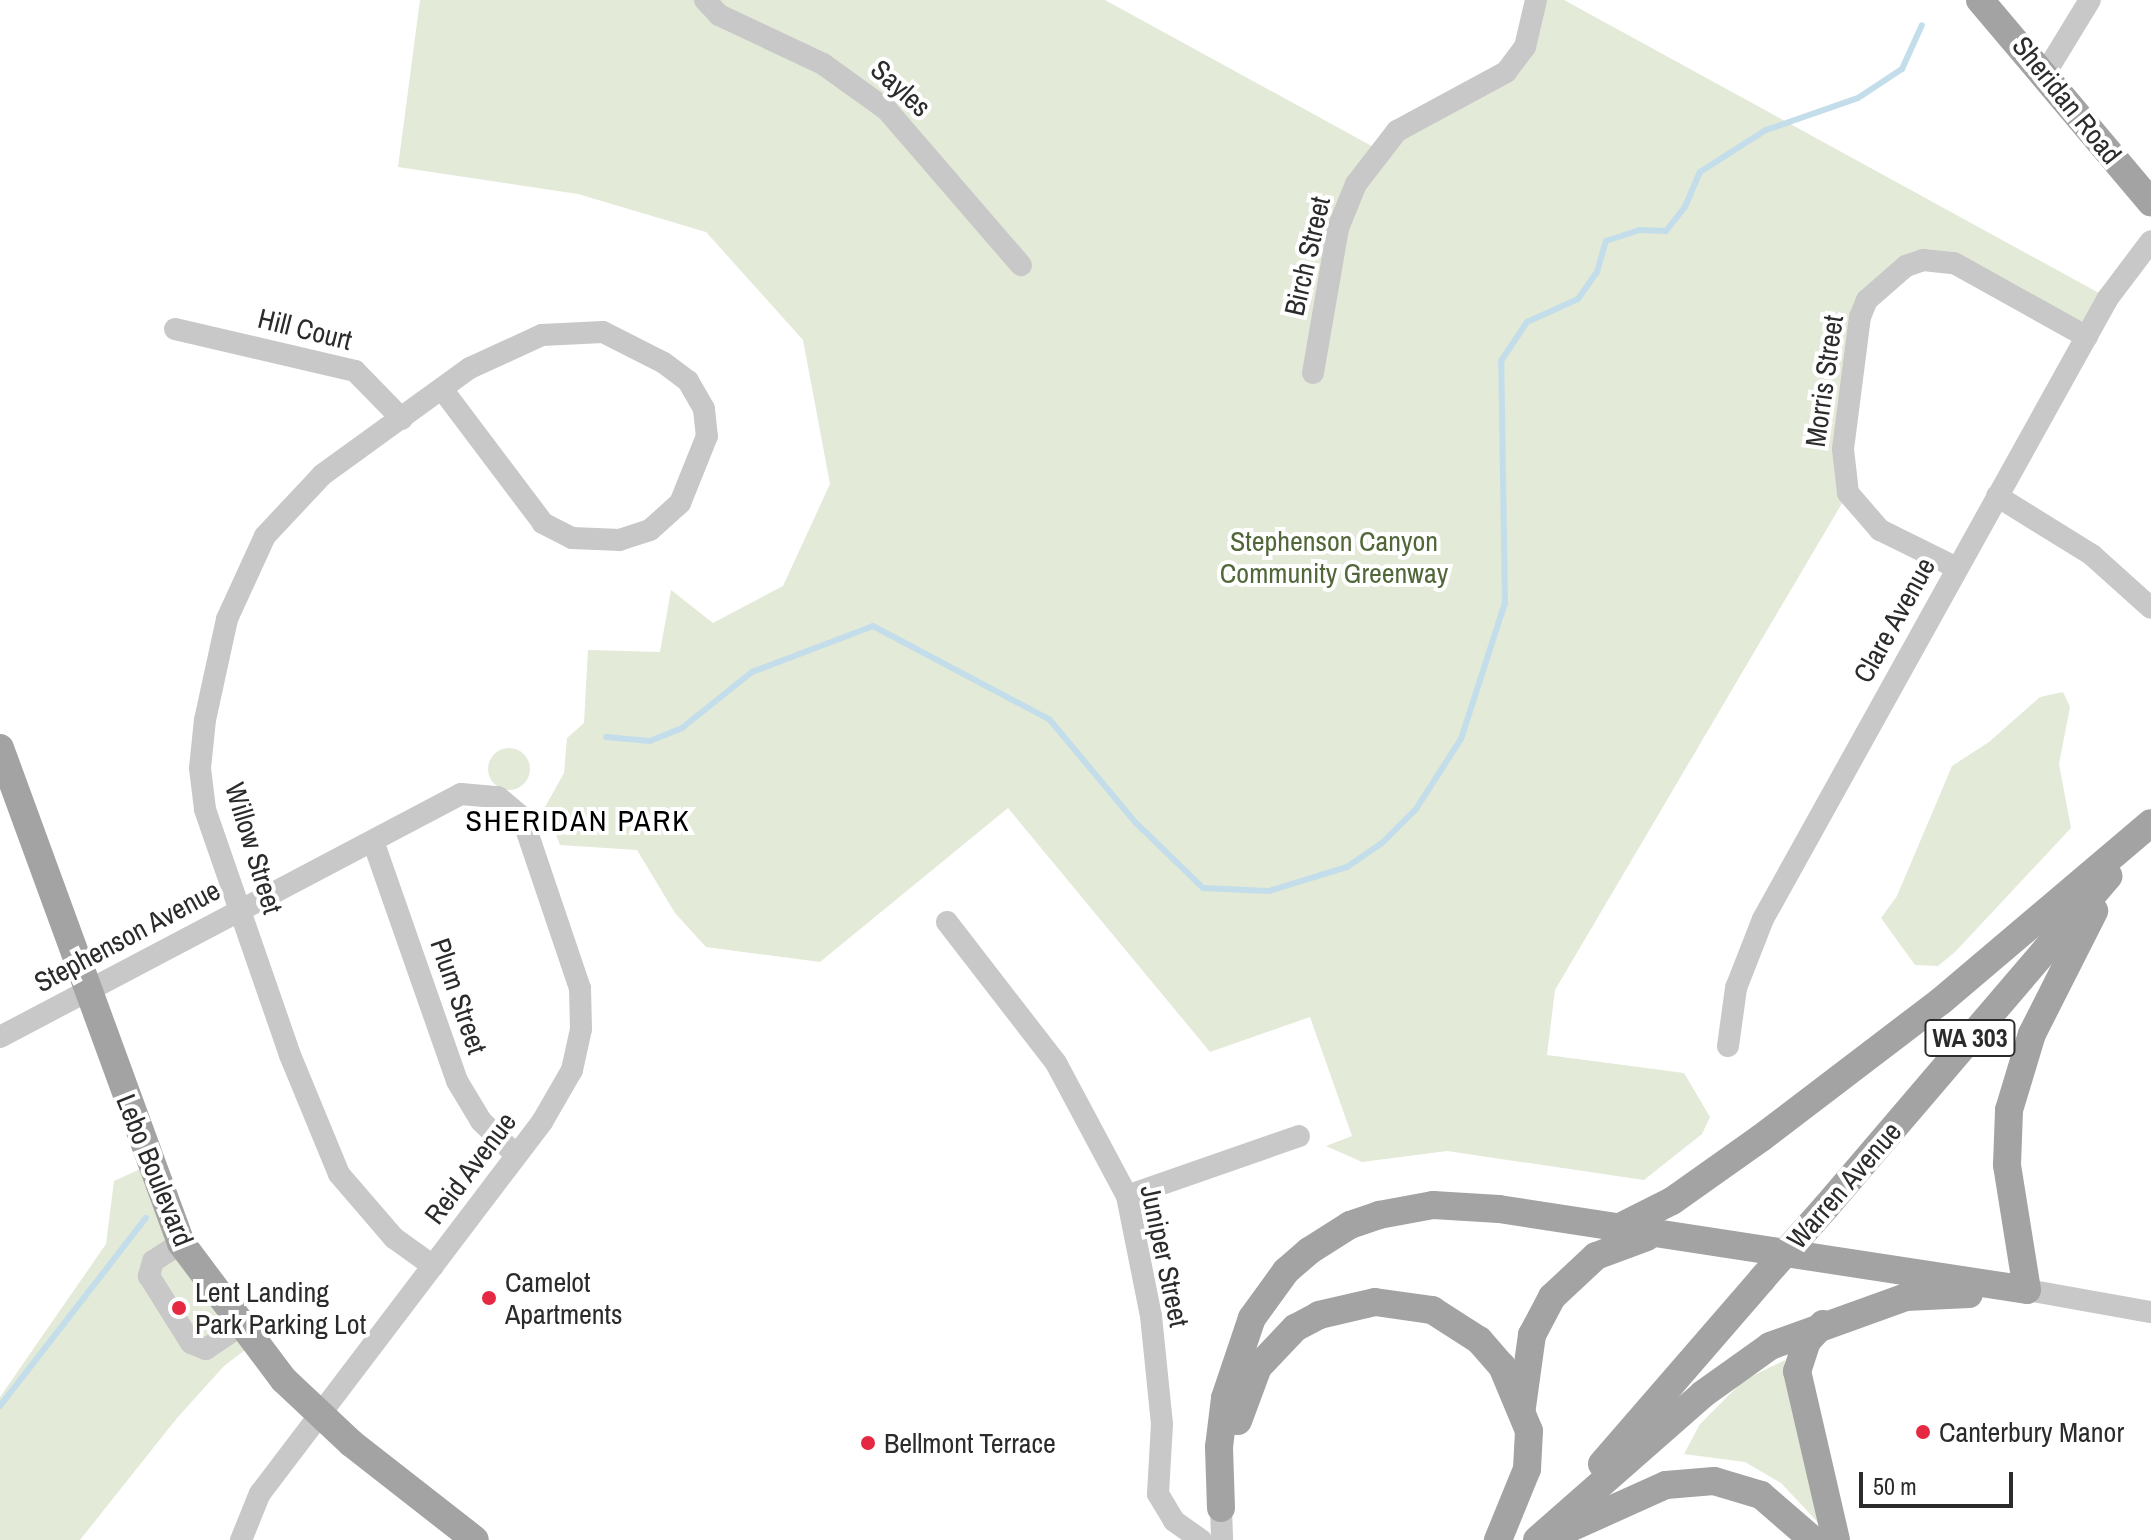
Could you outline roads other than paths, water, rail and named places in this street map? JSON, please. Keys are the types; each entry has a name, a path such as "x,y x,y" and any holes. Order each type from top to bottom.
{"main road":[{"name":"Sheridan Road","path":"1980,0 2046,72 2151,202"},
{"name":"Lebo Boulevard","path":"0,748 181,1243 240,1326 322,1416 475,1540"},
{"name":"Warren Avenue","path":"1536,1540 1826,1207 2151,826"},
{"path":"1613,1229 1672,1201 1761,1138 1941,1001 2151,826"},
{"path":"2027,1290 2007,1165 2013,1090 2032,1034 2115,870"},
{"path":"1221,1508 1223,1410 1243,1336 1286,1271 1329,1237 1379,1215 1433,1205 1499,1209 1613,1229 1664,1234 2027,1290"},
{"path":"1522,1409 1532,1335 1552,1297 1596,1256 1630,1241 1664,1234"},
{"path":"1536,1540 1703,1394 1770,1346 1823,1324 1906,1297 2027,1290"},
{"path":"1221,1508 1239,1415 1252,1378 1277,1344 1319,1315 1375,1302 1432,1310 1479,1340 1502,1366 1522,1409 1530,1448 1527,1469 1498,1540"},
{"path":"1823,1324 1807,1341 1797,1371 1836,1540"},
{"path":"1544,1540 1653,1489 1714,1481 1761,1495 1813,1540"}],"street":[{"name":"Sayles","path":"705,0 719,15 823,64 887,110 1021,265"},
{"name":"Birch Street","path":"1313,373 1338,228 1356,184 1397,131 1506,72 1525,47 1536,0"},
{"path":"2046,72 2090,0"},
{"name":"Clare Avenue","path":"1728,1046 1733,999 1751,942 2087,337 2151,241"},
{"name":"Morris Street","path":"1957,568 1880,530 1848,493 1843,449 1860,317 1867,300 1906,266 1923,260 1954,263 2087,337"},
{"name":"Hill Court","path":"175,329 355,371 402,419"},
{"name":"Willow Street","path":"433,1266 394,1238 339,1174 290,1055 205,809 200,768 227,619 265,536 322,475 470,368 542,335 603,332 630,343 688,381 704,409 707,436 680,503 650,530 620,540 572,538 543,523 442,389"},
{"path":"1997,496 2092,555 2151,608"},
{"name":"Stephenson Avenue","path":"0,1037 461,794 498,797"},
{"name":"Reid Avenue","path":"241,1540 260,1493 322,1416 542,1122 572,1070 581,1029 580,988 527,827 517,810 498,797"},
{"name":"Plum Street","path":"373,841 457,1081 481,1121 516,1155"},
{"name":"Juniper Street","path":"947,922 1056,1063 1127,1196 1151,1316 1159,1393 1158,1494 1174,1521 1201,1540"},
{"path":"1127,1196 1299,1136"},
{"path":"181,1243 153,1261 149,1276 191,1343 206,1349 240,1326"},
{"path":"2027,1290 2151,1312"},
{"path":"1221,1508 1222,1540"}],"waterway":[{"path":"606,737 650,741 682,728 752,672 873,626 1049,719 1135,822 1203,888 1269,891 1347,867 1382,843 1416,809 1461,739 1505,603 1501,361 1527,322 1578,299 1597,272 1606,241 1639,230 1666,231 1685,207 1700,172 1766,130 1858,98 1902,69 1922,25"},
{"path":"0,1406 146,1218"}],"place":[{"name":"Camelot Apartments","path":"489,1298"},
{"name":"Lent Landing Park Parking Lot","path":"179,1308"},
{"name":"Canterbury Manor","path":"1923,1432"},
{"name":"Bellmont Terrace","path":"868,1443"}],"district":[{"name":"SHERIDAN PARK","path":"578,820"}],"park label":[{"name":"Stephenson Canyon Community Greenway","path":"1334,557"}]}
